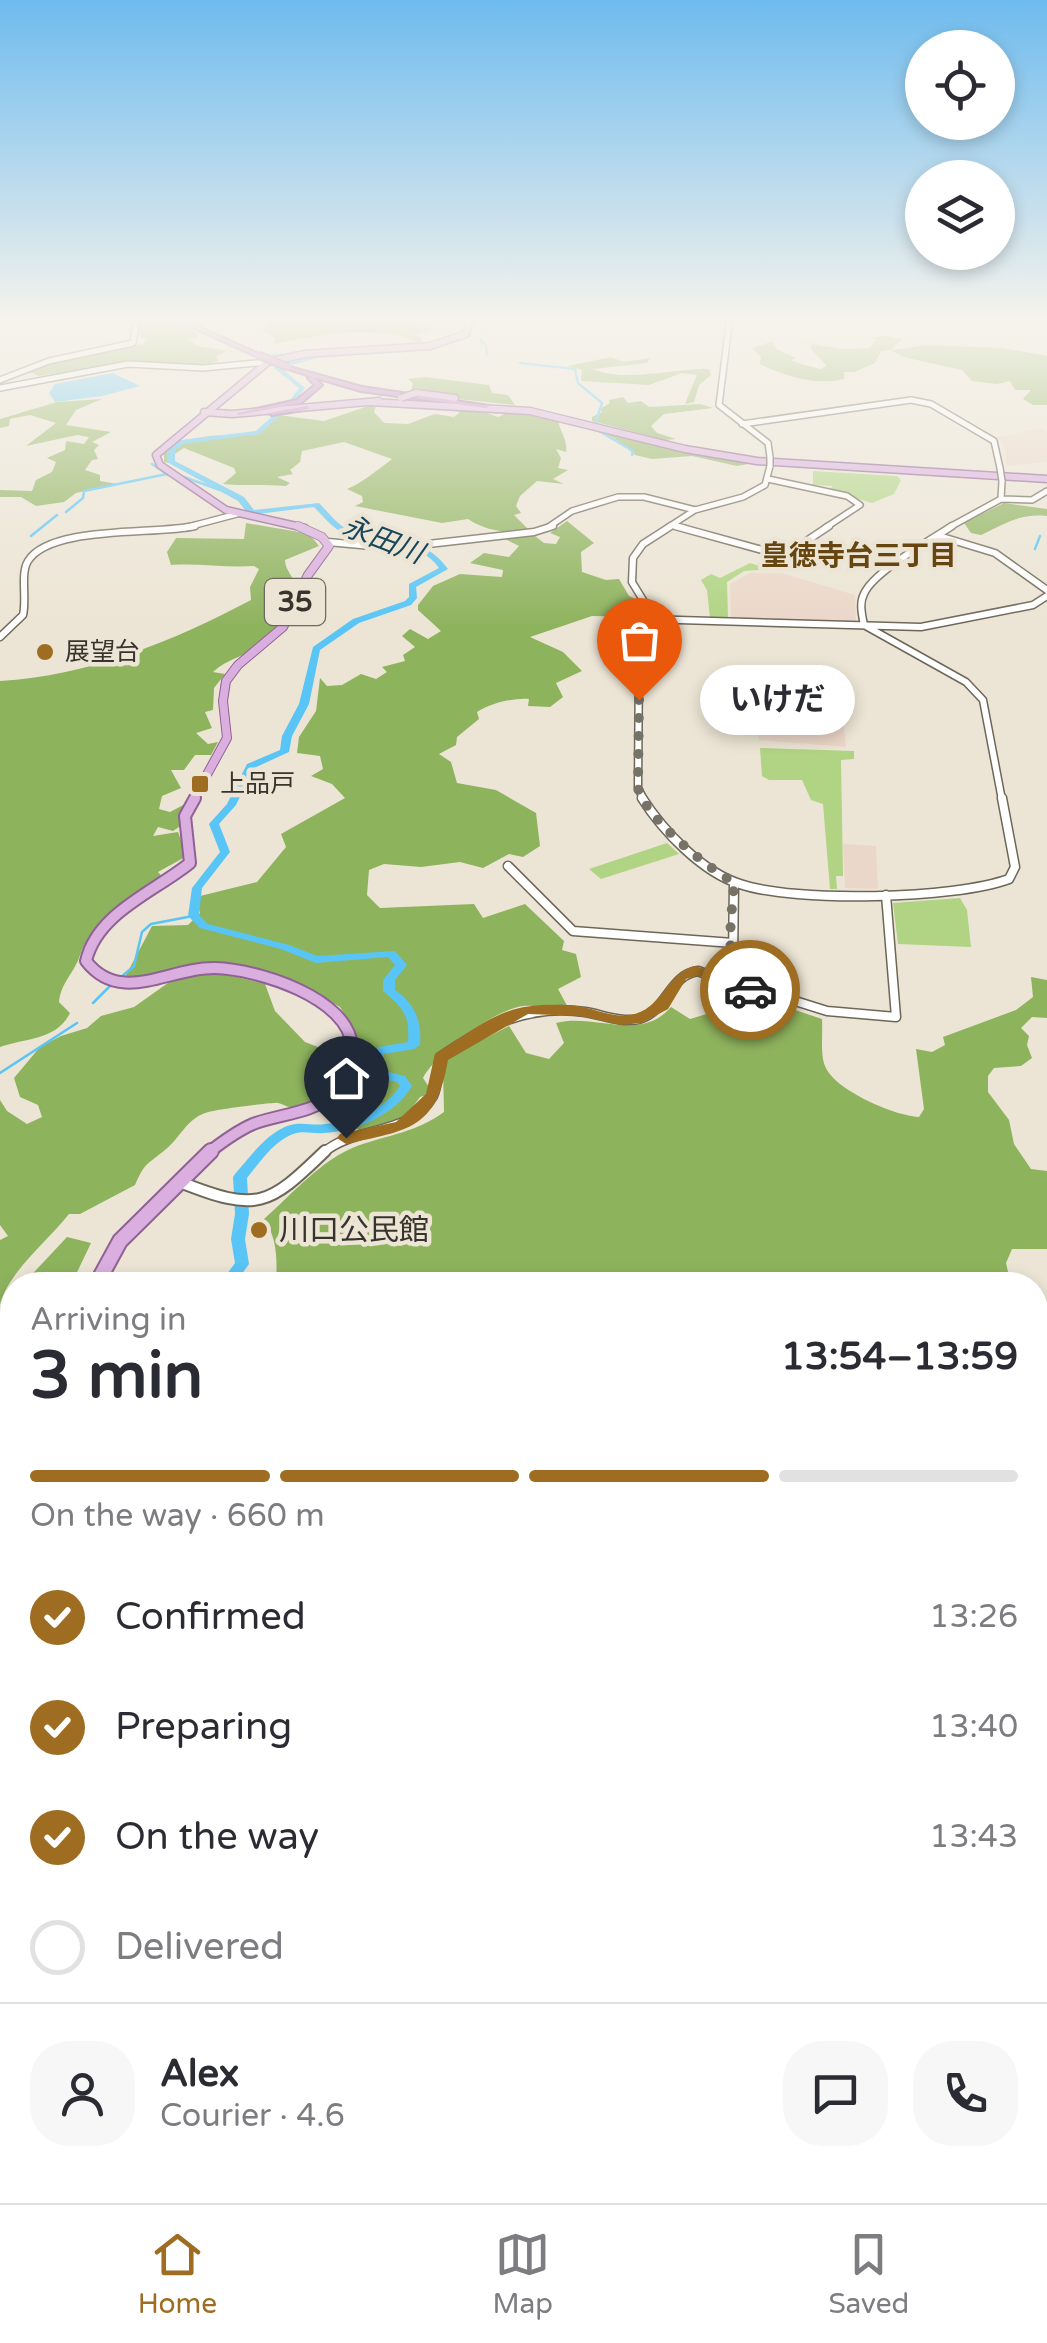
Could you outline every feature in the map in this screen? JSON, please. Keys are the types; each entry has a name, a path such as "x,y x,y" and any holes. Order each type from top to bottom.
{"main road":[{"name":"35","path":"102,1272 120,1241 236,1132 315,1106 336,1092 347,1076 351,1036 341,1015 323,1000 237,971 200,969 160,979 116,982 98,976 88,964 88,949 106,922 190,864 192,854 185,816 227,738 223,701 226,681 238,665 283,627 308,575 333,542 307,528 237,514 215,505 156,462 159,450 195,420"},
{"path":"579,420 686,448 757,461 1047,478"}],"street":[{"path":"737,420 768,443 768,479 759,490 746,496 695,510 643,544 632,558 632,582 643,600 645,619 639,658 641,801 674,834 734,882 886,896 991,887 1009,879 1015,866 980,694 864,625"},
{"path":"742,424 772,420"},
{"path":"958,420 994,441 1002,481 1001,499"},
{"path":"672,526 784,556 860,504 847,496 768,479"},
{"path":"864,625 860,601 867,586 1001,499 1032,500 1047,492"},
{"path":"333,542 404,547 548,529 572,511 618,497 644,498 695,510"},
{"path":"0,637 25,614 25,564 37,550 68,540 179,529 237,514"},
{"path":"645,619 944,624 1033,605 1047,593 995,553 939,536"},
{"path":"508,866 573,930 733,943"},
{"path":"734,882 733,966 741,984 827,1012 896,1017 886,896"},
{"path":"180,1182 245,1200 281,1192 346,1138 402,1126 434,1096 440,1057 512,1012 580,1011 637,1020 663,1006 681,976 694,971 708,973 745,1000 773,1004 776,998"}],"shaded area":[{"path":"1041,428 1047,431 1047,462 1007,466 1005,449 997,437"},
{"path":"750,573 782,573 855,595 856,621 731,619 730,584"},
{"path":"768,687 840,691 846,747 759,740 755,714 734,700"},
{"path":"843,844 876,846 878,889 845,888"}],"green space":[{"path":"0,420 10,420 9,426 0,428"},
{"path":"46,420 69,420 66,425 111,432 92,442 99,445 94,450 98,459 92,460 85,470 100,475 100,481 117,484 76,493 64,502 36,506 21,497 0,497 0,490 32,491 36,480 52,472 56,462 47,458 65,450 66,441 84,444 89,437 77,435 26,446 56,423"},
{"path":"273,420 381,420 408,424 419,420 558,420 566,452 556,449 561,458 558,468 568,470 553,479 564,484 537,481 520,496 516,506 521,513 514,515 530,531 505,532 468,519 442,523 355,506 363,502 362,496 347,489 392,459 344,442 302,451 300,462 290,470 293,474 277,477 290,483 286,486 223,484 236,473 234,468 184,448 173,455 175,464 164,462 164,455 159,454 194,439 259,434"},
{"path":"658,420 651,426 657,433 676,439 665,440 592,421"},
{"path":"588,428 754,463 737,466 692,456 652,459 635,455 614,438"},
{"path":"813,471 897,476 901,480 894,494 872,503 829,490 833,486 813,485"},
{"path":"1004,503 1047,509 1047,516 1020,518 981,535 971,533 964,523"},
{"path":"567,521 594,543 581,552 582,572 606,580 619,579 629,596 639,601 640,617 592,616 530,637 563,652 582,671 556,683 563,697 550,707 528,706 529,699 522,699 483,709 477,712 479,719 457,737 456,745 439,754 451,762 457,783 496,790 536,813 540,846 523,857 509,854 483,868 460,862 421,867 384,864 369,870 367,895 380,908 474,904 483,918 525,904 564,941 562,950 576,954 581,977 558,989 570,1011 523,1006 497,1015 467,1034 430,1068 423,1078 433,1093 420,1097 402,1122 359,1131 336,1108 335,1099 350,1081 356,1061 354,1030 340,1007 316,994 226,967 124,979 152,926 188,925 200,913 196,897 257,882 286,847 281,834 345,798 332,784 311,776 323,769 320,756 297,753 299,737 316,711 320,678 327,686 342,685 361,674 376,679 387,672 382,667 405,661 403,655 415,647 402,636 410,629 428,639 441,631 418,610 433,586 460,574 502,577 503,570 470,563 484,553 509,557 519,546 505,539 535,536 544,543 556,544 560,537 550,533"},
{"path":"246,523 310,535 319,546 285,560 295,589 287,615 276,631 255,649 213,672 225,674 214,688 213,710 205,712 212,728 196,733 208,744 218,742 211,755 195,755 184,770 171,770 181,788 162,796 159,809 170,812 187,803 179,827 173,831 158,827 153,836 178,832 187,856 158,872 165,880 126,903 93,932 60,995 59,1002 70,1013 64,1022 40,1037 0,1047 0,681 66,672 130,654 251,600 250,587 259,569 254,566 171,565 167,552 176,538 244,539"},
{"path":"750,563 769,569 744,571 727,582 728,617 710,618 707,590 701,580 711,574 720,578"},
{"path":"760,748 854,751 854,759 841,760 843,876 836,876 837,889 830,889 823,804 811,800 802,780 769,780 762,776"},
{"path":"667,843 679,854 601,879 589,869"},
{"path":"960,898 967,910 971,947 898,944 893,903"},
{"path":"221,973 265,984 275,1011 305,1042 336,1054 327,1076 337,1081 304,1106 261,1104 198,1116 147,1164 135,1185 80,1214 69,1214 18,1272 0,1272 0,1240 8,1236 0,1225 0,1100 7,1111 27,1124 42,1117 38,1105 20,1097 14,1078 40,1047 87,1028 101,1016 134,1007 175,978"},
{"path":"1031,977 1047,980 1047,1018 1032,1017 1021,1028 1029,1036 1027,1045 1032,1058 1021,1066 994,1068 988,1076 988,1092 1009,1120 1014,1144 1031,1169 1047,1171 1047,1249 1012,1249 1006,1263 1008,1272 276,1272 274,1242 264,1219 308,1178 344,1152 413,1129 444,1112 443,1068 449,1057 509,1026 526,1053 549,1059 564,1043 556,1023 632,1025 659,1018 671,1007 690,1019 710,1013 718,1004 775,1011 783,1006 822,1019 823,1061 841,1084 882,1107 919,1117 924,1109 916,1049 932,1052 945,1045 943,1037 1016,1010 1033,997"},
{"path":"67,1237 91,1243 77,1272 34,1272"}],"waterway":[{"name":"永田川","path":"236,1272 242,1264 238,1239 242,1214 240,1177 284,1133 296,1128 324,1129 346,1124 393,1103 406,1086 401,1079 379,1074 375,1065 379,1051 414,1045 414,1028 403,1001 389,991 389,980 401,965 391,953 316,960 285,947 204,926 193,916 197,888 225,852 214,824 231,805 250,766 284,752 287,736 304,704 316,649 356,621 408,603 413,598 412,586 444,569 437,559 414,547 345,531 316,505 252,513 241,499 171,462 171,450 181,442 258,433 270,420"},
{"path":"594,426 596,420"},
{"path":"599,431 633,451 632,455"},
{"path":"152,464 167,474"},
{"path":"66,512 83,498 84,491 167,474"},
{"path":"184,477 220,490"},
{"path":"31,536 57,515"},
{"path":"1035,549 1040,536"},
{"path":"120,978 134,966 142,932 151,924 193,916"},
{"path":"93,1003 113,983"},
{"path":"0,1073 77,1023"}],"way so far":[{"path":"639,700 641,801 660,822 734,882 732,960 738,979 750,990"}],"place":[{"name":"展望台","path":"45,652"},
{"name":"いけだ","path":"639,700"},
{"name":"上品戸","path":"200,784"},
{"name":"川口公民館","path":"259,1230"}],"district":[{"name":"皇徳寺台三丁目","path":"859,556"}],"route":[{"path":"346,1138 402,1126 434,1096 440,1057 512,1012 580,1011 637,1020 663,1006 681,976 694,971 708,973 738,997 775,1003 776,998 750,990"}]}
